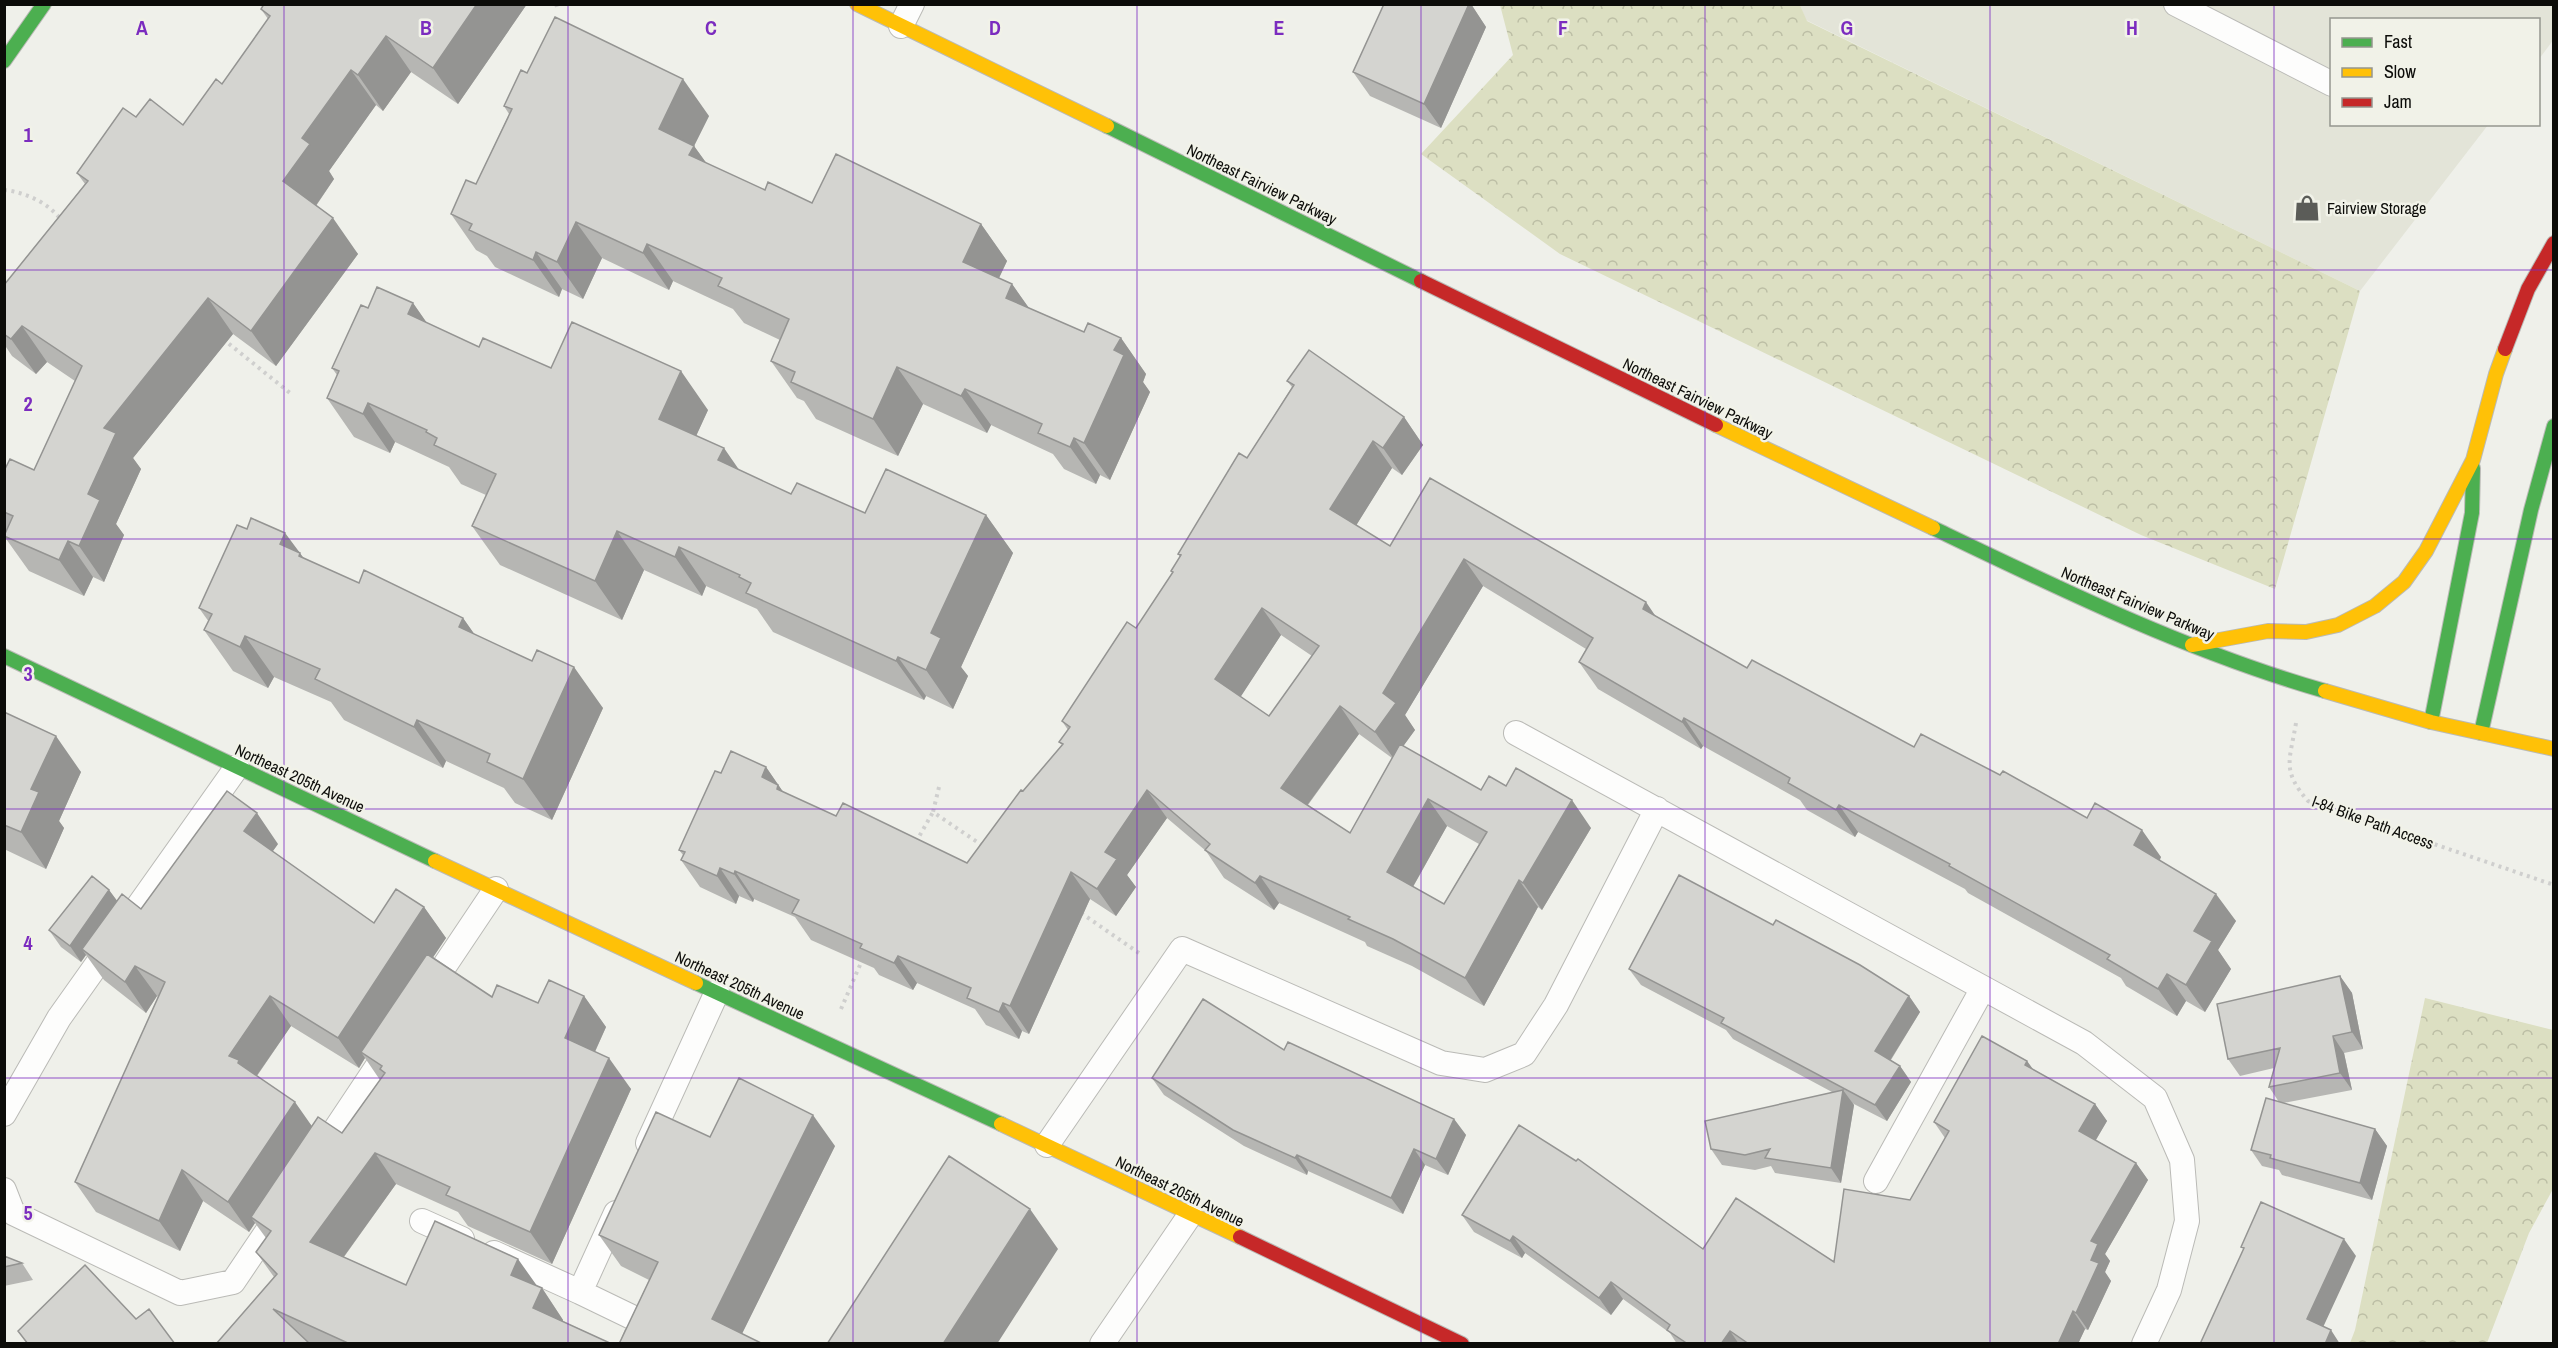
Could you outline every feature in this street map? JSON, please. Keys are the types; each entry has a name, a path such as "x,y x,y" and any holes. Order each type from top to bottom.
{"main road":[{"path":"4,61 44,4"},
{"name":"Northeast Fairview Parkway","path":"857,4 1737,435 2061,589 2192,645 2302,685 2431,722 2553,749"},
{"path":"2192,645 2268,631 2306,632 2338,625 2375,606 2404,582 2421,558 2473,460 2506,344 2528,289 2553,243"},
{"path":"2481,733 2531,510 2553,426"},
{"path":"2431,722 2472,513 2473,460"},
{"name":"Northeast 205th Avenue","path":"4,656 496,889 1047,1145 1462,1344"}],"lane":[{"path":"901,26 912,4"},
{"path":"2183,6 2330,83"},
{"path":"1516,733 2084,1042 2155,1098 2182,1160 2187,1221 2169,1290 2144,1344"},
{"path":"4,1114 58,1018 237,766"},
{"path":"1047,1145 1182,949 1441,1063 1485,1070 1524,1054 1550,1015 1656,809"},
{"path":"4,1190 13,1213 180,1293 233,1282 496,889"},
{"path":"1876,1182 1983,988"},
{"path":"639,1163 717,992"},
{"path":"580,1292 624,1196"},
{"path":"1102,1344 1190,1215"},
{"path":"423,1221 642,1322 633,1344"}],"path":[{"path":"4,190 30,196 56,213 66,227"},
{"path":"220,337 290,393"},
{"name":"I-84 Bike Path Access","path":"2302,685 2289,769 2293,783 2308,801 2553,885"},
{"path":"913,848 933,812 939,787"},
{"path":"933,812 991,852"},
{"path":"1078,911 1166,971"},
{"path":"826,1043 864,956"}],"shaded area":[{"name":"Fairview Storage","path":"2553,4 2554,39 2540,58 2540,18 2330,18 2330,126 2487,126 2360,291 1806,20 1800,5"}],"green space":[{"path":"1500,5 1800,5 1807,21 2360,291 2275,589 2141,535 1560,254 1421,154 1513,55"},
{"path":"2425,998 2553,1030 2553,1189 2529,1233 2487,1343 2350,1343 2355,1330"}],"building":[{"path":"264,4 477,4 433,68 386,36 358,75 351,70 302,138 310,144 283,181 333,218 251,331 208,298 104,428 116,433 88,494 100,500 79,546 68,541 59,560 4,536 13,516 4,512 4,471 10,459 34,470 82,366 22,326 11,339 4,334 4,285 88,181 77,173 123,108 136,117 150,99 183,125 216,79 222,84 270,16 261,9"},
{"path":"1384,4 1469,4 1424,104 1353,72"},
{"path":"555,17 683,79 659,129 694,146 689,155 765,190 768,182 812,203 836,154 981,224 963,262 1012,284 1006,298 1084,332 1088,323 1121,338 1114,350 1124,355 1084,443 1074,438 1070,447 1038,433 1042,424 965,389 961,396 897,367 873,419 791,382 795,372 771,361 789,319 718,286 722,278 647,244 643,253 576,222 557,262 536,252 533,260 469,230 472,224 451,214 466,180 476,184 512,109 504,106 521,70 527,73"},
{"path":"377,287 413,303 408,314 479,347 483,338 551,368 572,322 681,371 659,419 724,448 718,460 791,494 797,483 865,513 886,469 986,515 931,633 941,638 926,670 898,657 896,661 746,593 751,583 739,577 740,575 679,547 675,557 617,531 595,581 472,526 496,474 434,445 437,438 426,432 427,430 368,403 363,414 327,398 339,371 332,368 361,305 368,308"},
{"path":"1309,350 1404,417 1383,448 1373,441 1330,509 1390,546 1430,478 1646,602 1643,609 1747,668 1752,660 1914,747 1921,734 2000,775 2003,771 2087,818 2095,803 2142,830 2134,845 2216,894 2194,931 2212,941 2186,985 2167,974 2158,989 2107,959 2110,955 1949,866 1950,864 1839,805 1836,810 1788,783 1790,778 1684,718 1682,722 1579,662 1593,638 1464,559 1383,693 1396,703 1375,732 1340,706 1281,788 1350,833 1400,744 1481,790 1489,776 1506,786 1516,768 1572,800 1523,883 1519,880 1465,978 1393,939 1348,919 1350,917 1260,876 1255,883 1205,850 1210,844 1147,790 1105,852 1117,859 1097,889 1071,872 1010,1006 1003,1003 999,1012 967,998 971,988 898,956 894,963 860,948 862,944 792,913 799,900 735,871 734,874 720,868 717,876 681,860 685,852 679,850 715,771 721,773 731,751 766,767 762,777 778,785 777,789 836,816 843,803 967,863 1021,790 1023,791 1063,744 1059,742 1070,727 1062,721 1127,622 1136,628 1173,572 1171,571 1181,555 1178,554 1239,453 1247,458 1294,385 1287,381","holes":["1262,608 1319,646 1269,716 1215,679","1428,799 1487,832 1444,904 1387,872"]},
{"path":"251,518 285,533 280,544 300,553 299,556 359,583 364,570 463,618 459,627 532,661 537,650 574,667 523,779 487,762 490,754 417,720 414,727 315,679 320,669 245,636 240,647 204,630 212,614 199,608 237,525 247,529"},
{"path":"4,712 56,736 31,789 39,792 21,832 4,825"},
{"path":"227,791 257,813 244,831 374,923 396,889 424,907 338,1038 270,996 229,1056 239,1060 238,1063 295,1102 228,1202 182,1170 159,1221 75,1182 165,982 135,966 125,982 82,949 122,894 141,909"},
{"path":"1679,875 1773,925 1776,920 1860,965 1909,996 1875,1051 1900,1066 1875,1105 1721,1023 1724,1018 1629,969"},
{"path":"92,876 109,890 70,946 49,930"},
{"path":"427,954 492,997 497,985 538,1003 549,980 584,996 565,1038 609,1058 530,1232 446,1195 450,1187 375,1153 310,1242 406,1285 435,1221 518,1259 511,1275 542,1288 533,1308 612,1344 350,1344 273,1309 310,1344 216,1344 277,1274 256,1252 271,1231 251,1217 318,1117 342,1133 385,1073 380,1069 382,1066 361,1052"},
{"path":"2340,976 2352,1032 2333,1036 2340,1073 2269,1087 2280,1048 2228,1059 2217,1004"},
{"path":"1203,999 1284,1050 1288,1042 1454,1119 1436,1159 1414,1149 1391,1198 1297,1155 1295,1158 1233,1130 1152,1078"},
{"path":"1982,1036 2027,1061 2025,1065 2095,1104 2079,1131 2136,1163 2091,1241 2098,1244 2091,1260 2099,1263 2076,1313 2073,1311 2058,1344 1749,1344 1730,1331 1721,1344 1688,1344 1667,1330 1670,1325 1611,1282 1599,1298 1513,1236 1510,1241 1462,1215 1519,1125 1576,1161 1578,1159 1703,1249 1736,1198 1834,1262 1844,1189 1910,1200 1949,1131 1934,1122"},
{"path":"739,1078 813,1115 712,1319 763,1344 619,1344 658,1262 599,1235 656,1112 710,1137"},
{"path":"1843,1090 1831,1168 1765,1158 1770,1149 1745,1155 1711,1149 1705,1121"},
{"path":"2266,1098 2375,1129 2360,1183 2270,1158 2271,1155 2251,1150"},
{"path":"949,1156 1030,1209 943,1344 827,1344"},
{"path":"2261,1202 2344,1239 2307,1319 2331,1330 2325,1344 2200,1344 2244,1248 2241,1247"},
{"path":"4,1256 22,1263 4,1267"},
{"path":"85,1265 136,1319 149,1309 175,1344 28,1344 18,1331"}],"traffic: fast":[{"path":"4,61 44,4"},
{"path":"1107,126 1421,281"},
{"path":"2481,733 2531,510 2554,426"},
{"path":"2431,722 2472,513 2473,468"},
{"path":"1933,528 2126,618 2224,658 2325,691"},
{"path":"4,656 435,861"},
{"path":"696,983 1001,1124"}],"traffic: slow":[{"path":"857,4 1107,126"},
{"path":"2192,645 2268,631 2306,632 2338,625 2375,606 2404,582 2426,551 2473,460 2505,349"},
{"path":"1716,425 1933,528"},
{"path":"2325,691 2431,722 2554,749"},
{"path":"435,861 696,983"},
{"path":"1001,1124 1240,1237"}],"traffic: jam":[{"path":"2505,349 2528,289 2554,243"},
{"path":"1421,281 1716,425"},
{"path":"1240,1237 1462,1344"}],"place":[{"name":"Fairview Storage","path":"2307,208"}]}
